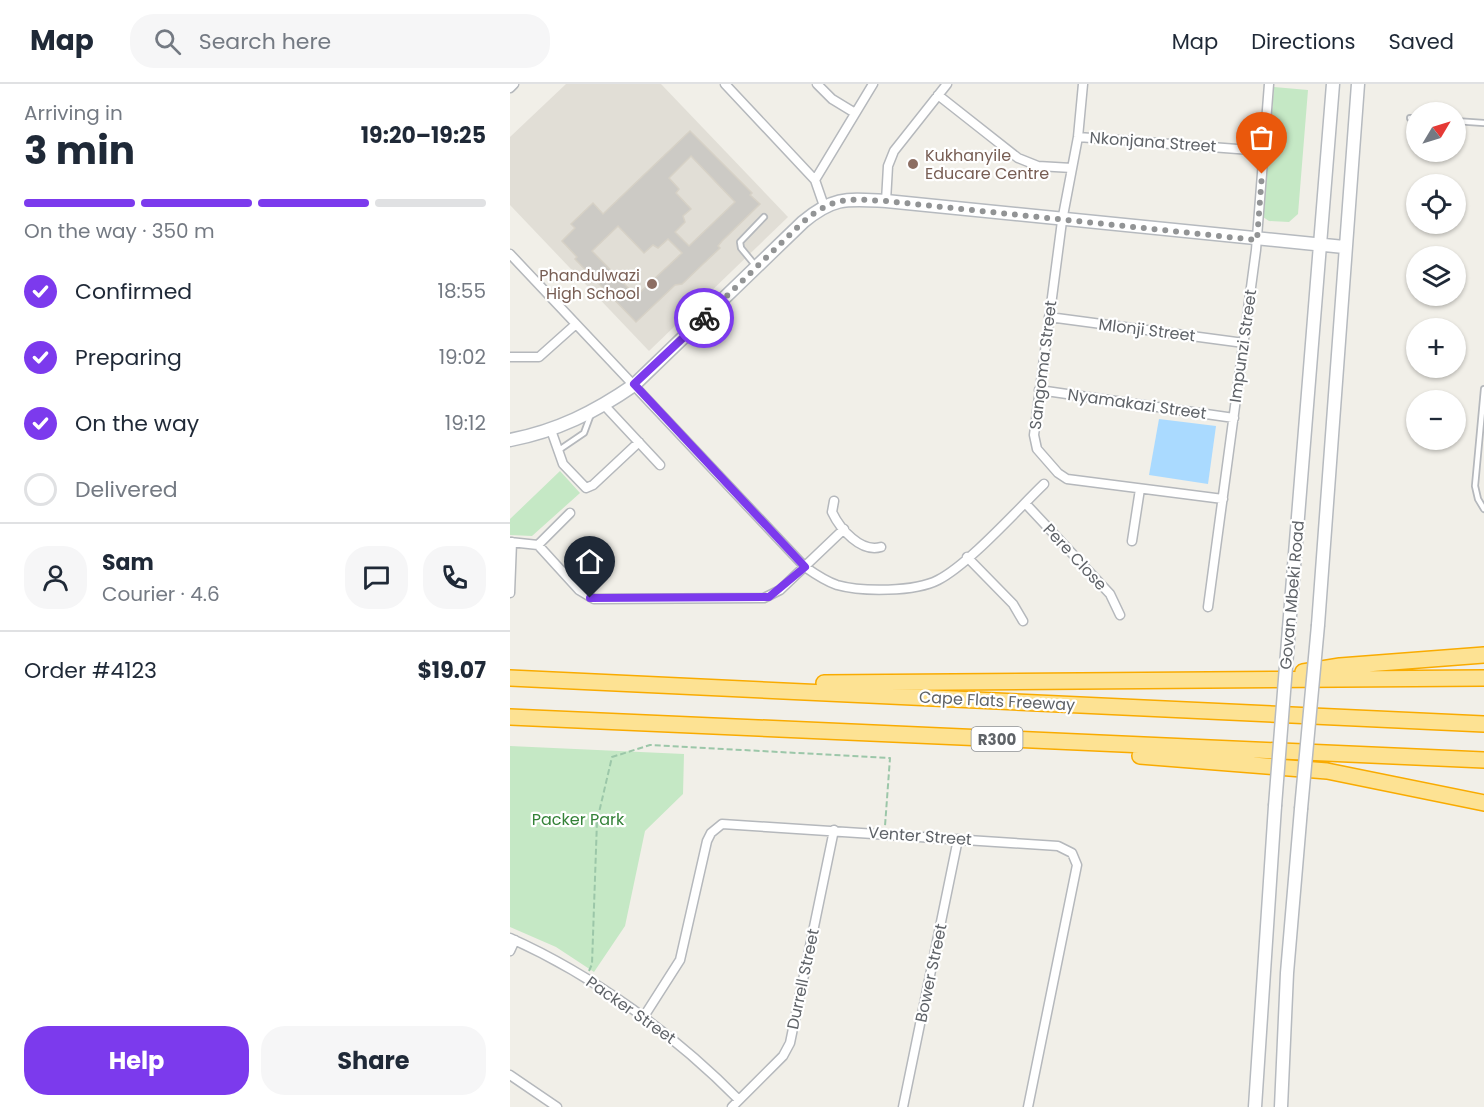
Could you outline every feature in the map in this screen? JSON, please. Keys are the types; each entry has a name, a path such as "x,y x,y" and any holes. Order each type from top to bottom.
{"highway":[{"path":"1253,680 1340,666 1484,655"},
{"name":"Cape Flats Freeway","path":"510,678 1484,724"},
{"path":"732,688 835,683 1484,678"},
{"name":"R300","path":"510,717 1484,760"},
{"path":"959,738 1069,752 1248,763 1327,771 1484,803"}],"main road":[{"name":"Govan Mbeki Road","path":"1256,1107 1256,1074 1275,806 1333,84"},
{"name":"Govan Mbeki Road","path":"1281,1107 1287,973 1318,625 1344,248 1358,84"},
{"path":"510,440 551,430 592,412 634,384 824,206 848,199 1344,248"}],"street":[{"path":"510,88 514,84"},
{"path":"725,84 815,180 824,206"},
{"path":"817,84 832,99 855,113"},
{"path":"815,180 873,84"},
{"path":"886,201 891,158 946,84"},
{"name":"Sangoma Street","path":"1083,84 1078,136 1062,221 1035,443 1058,473 1067,478 1223,499"},
{"name":"Impunzi Street","path":"1208,607 1257,240 1269,84"},
{"path":"938,95 1018,158 1038,166 1072,168"},
{"name":"Nkonjana Street","path":"1078,136 1264,151"},
{"path":"510,255 805,567 836,585 855,588 912,588 937,581 968,557 1044,484"},
{"name":"Mlonji Street","path":"1050,317 1244,343"},
{"path":"510,357 539,357 576,324"},
{"name":"Nyamakazi Street","path":"1040,390 1234,418"},
{"path":"604,405 660,465"},
{"path":"551,430 566,468 583,487 593,485 639,442"},
{"path":"1132,541 1140,489"},
{"path":"834,501 832,512 844,529 863,547 872,550 881,547"},
{"name":"Pere Close","path":"1024,503 1110,594 1120,615"},
{"path":"537,545 570,513"},
{"path":"510,593 511,542 537,545 579,590 594,599 769,597 805,567 844,529"},
{"path":"968,557 1013,604 1023,621"},
{"name":"Venter Street","path":"643,1018 680,960 707,841 716,828 728,823 1058,846 1066,849 1075,858 1077,866 1028,1107"},
{"name":"Durrell Street","path":"732,1107 783,1056 790,1042 834,830"},
{"name":"Bower Street","path":"903,1107 958,839"},
{"path":"510,951 512,939"},
{"name":"Packer Street","path":"512,939 558,960 643,1018 690,1052 739,1100"},
{"path":"510,1075 557,1107"}],"lane":[{"path":"1466,122 1484,123"},
{"path":"757,267 743,251 740,242 764,217"},
{"path":"1484,389 1475,486 1478,499 1484,509"},
{"path":"558,451 584,433 590,424 592,412"}],"path":[{"path":"586,980 592,964 597,821 612,757 650,745 890,758 884,833"}],"shaded area":[{"name":"Phandulwazi High School","path":"566,84 661,84 788,217 649,351 510,205 510,137"}],"green space":[{"path":"1274,87 1308,90 1298,214 1289,222 1269,221 1263,217"},
{"path":"560,471 580,493 532,536 510,535 510,519"},
{"name":"Packer Park","path":"510,746 684,754 683,794 645,831 625,926 594,972 556,947 510,927"}],"water":[{"path":"1159,419 1216,426 1208,484 1149,475"}],"building":[{"path":"690,131 752,193 750,195 760,204 722,241 718,246 720,248 682,284 675,285 636,322 575,259 577,257 562,241 575,228 571,224 593,203 603,214","holes":["691,156 735,202 689,246 675,232 685,222 683,216 691,209 676,193 679,189 669,178","618,226 644,253 653,245 658,248 668,239 682,253 636,296 592,251"]}],"way so far":[{"path":"704,318 803,222 819,209 839,200 886,201 1257,240 1262,174"}],"place":[{"name":"Kukhanyile Educare Centre","path":"913,164"},
{"name":"Phandulwazi High School","path":"652,284"}],"route":[{"path":"590,598 764,598 774,595 805,567 634,384 704,318"}]}
